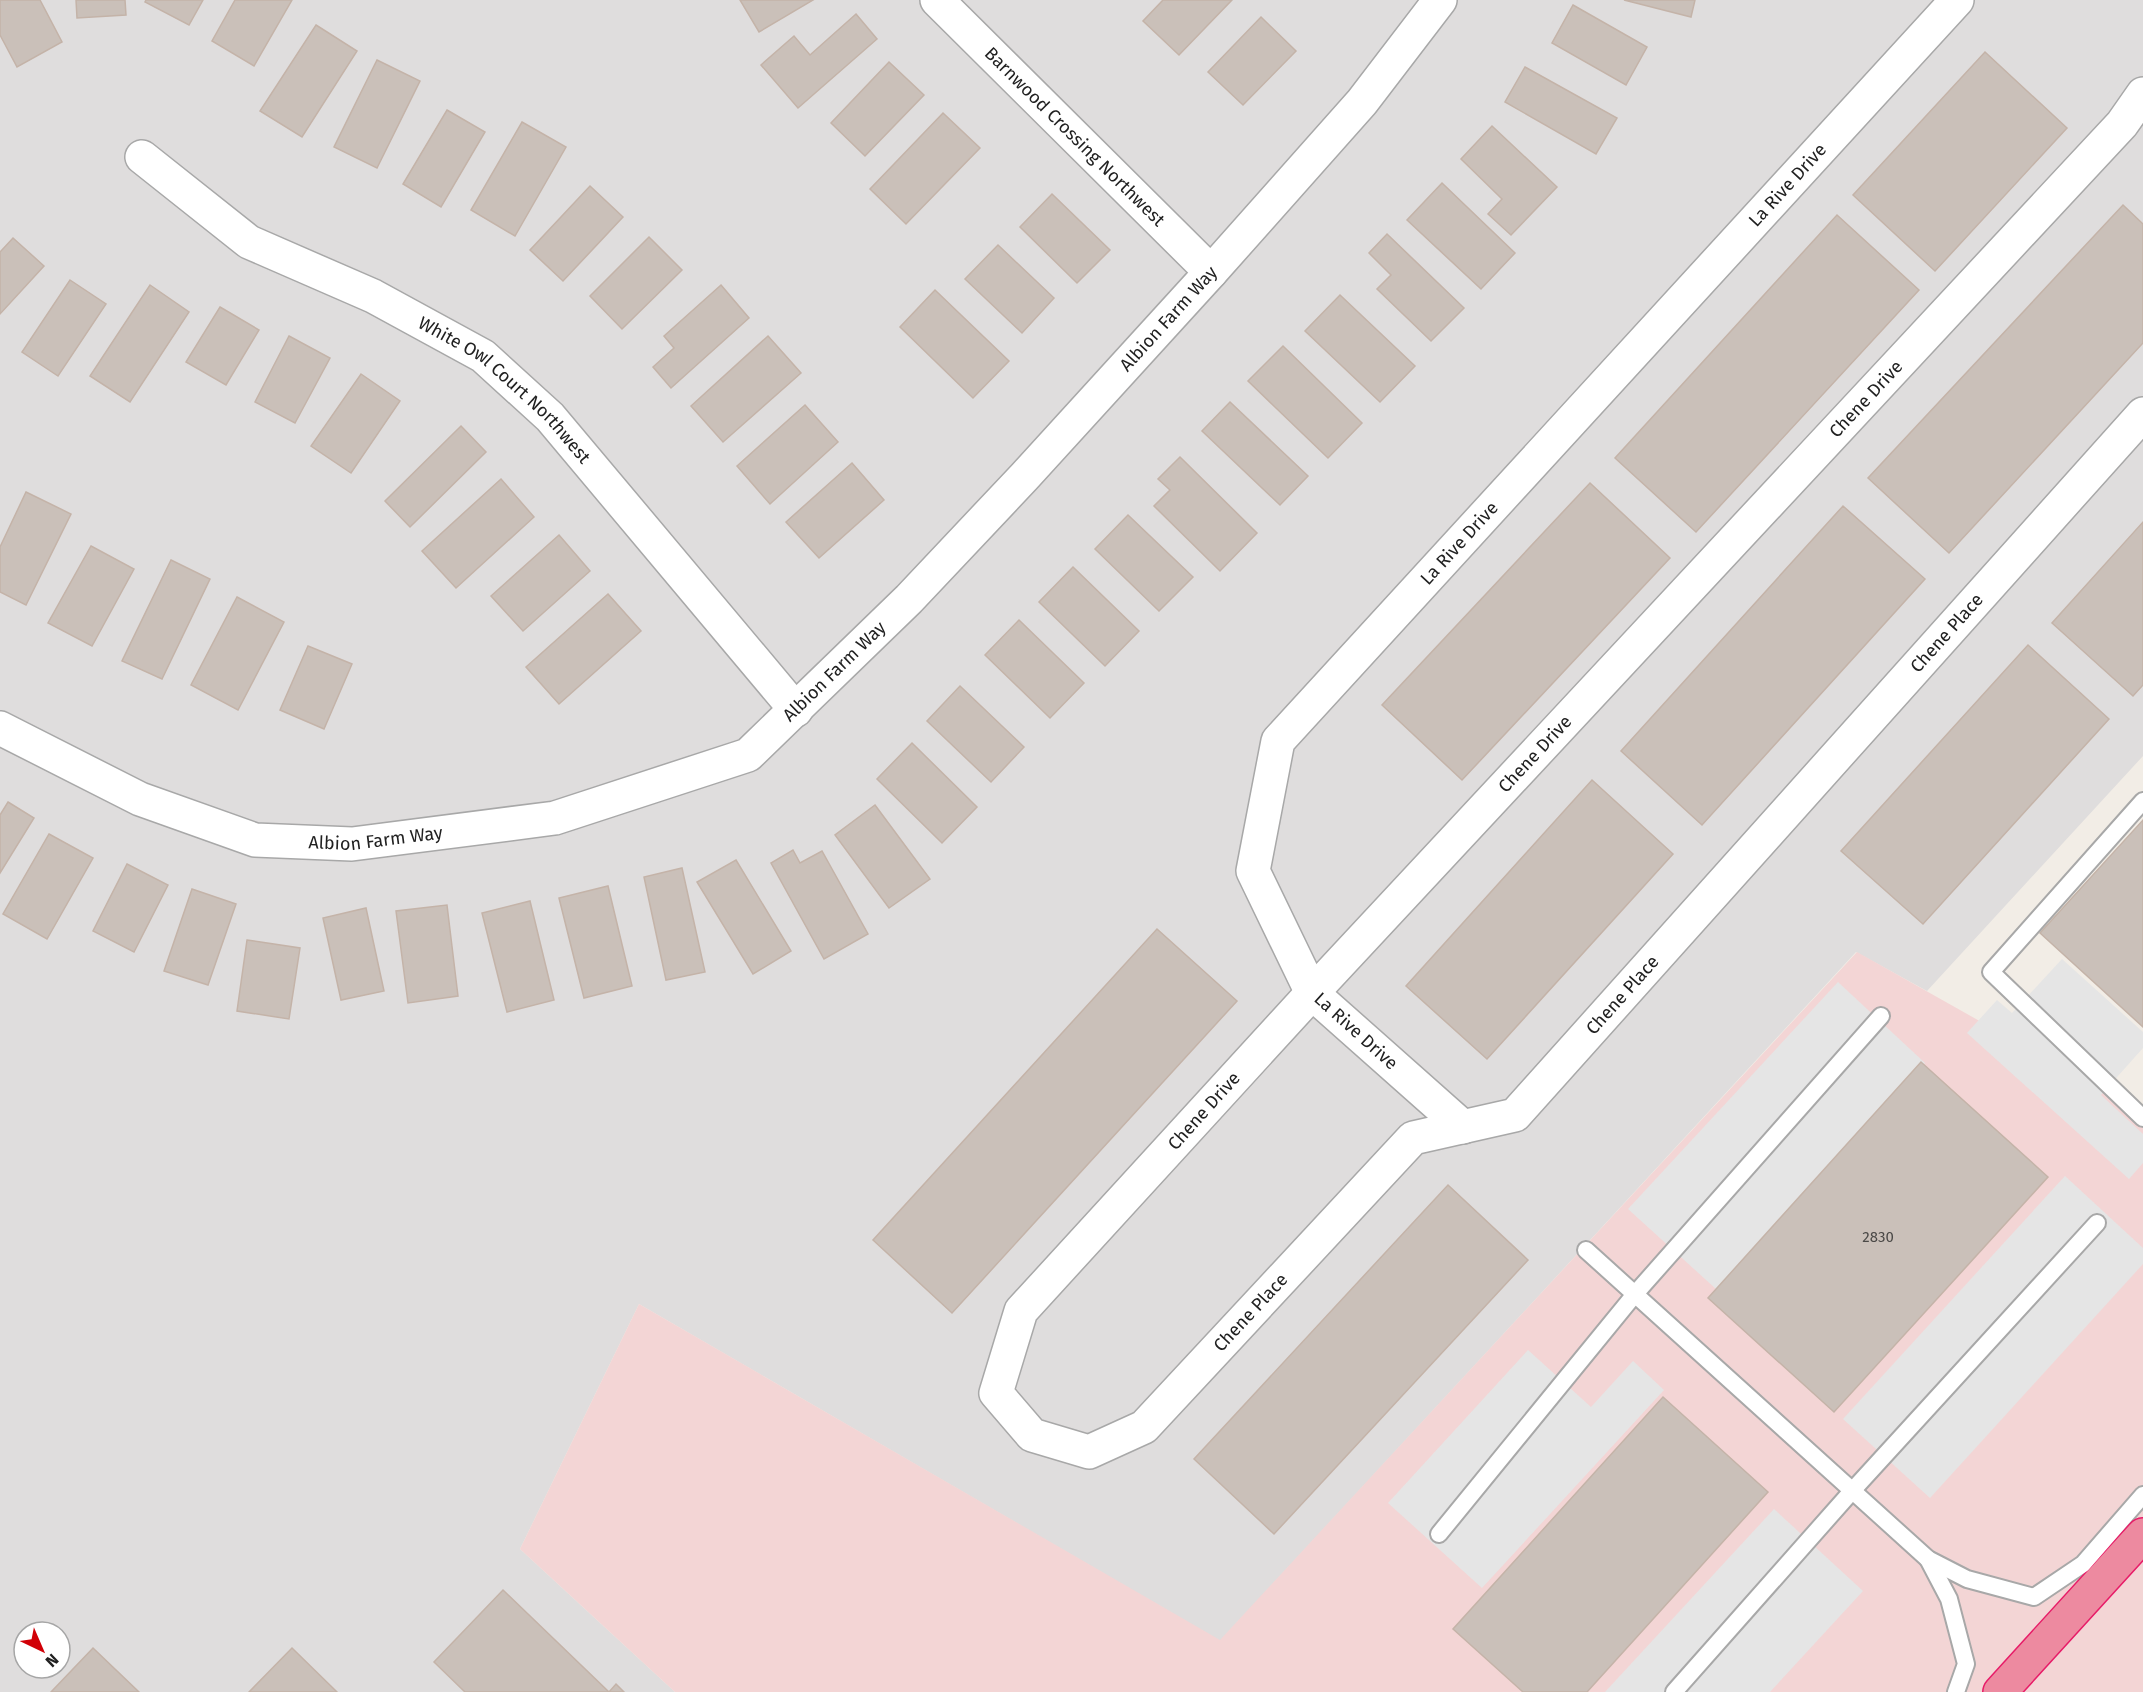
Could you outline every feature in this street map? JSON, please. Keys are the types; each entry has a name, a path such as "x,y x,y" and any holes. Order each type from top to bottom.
{"highway":[{"path":"2000,1692 2143,1534"}],"street":[{"name":"Barnwood Crossing Northwest","path":"938,0 1211,273"},
{"name":"Albion Farm Way","path":"0,728 140,799 255,840 352,844 555,818 748,754 909,599 1033,468 1211,273 1362,102 1440,0"},
{"name":"La Rive Drive","path":"1463,1127 1312,993 1253,872 1278,741 1957,0"},
{"name":"Chene Drive","path":"1032,1435 996,1394 1022,1311 1312,993 2114,133 2143,94"},
{"name":"White Owl Court Northwest","path":"142,157 249,242 373,296 483,356 550,417 796,710"},
{"name":"Chene Place","path":"1032,1435 1089,1452 1144,1427 1413,1138 1515,1115 2143,414"}],"lane":[{"path":"2143,801 1991,972 2143,1118"},
{"path":"1439,1534 1635,1294 1881,1016"},
{"path":"1674,1692 1852,1491 2097,1223"},
{"path":"1586,1250 1928,1559 1967,1579 2034,1597 2083,1564 2143,1495"},
{"path":"1928,1559 1949,1599 1966,1664 1956,1692"}],"shaded area":[{"path":"0,0 2143,0 2143,756 1927,991 1856,952 1220,1641 639,1304 520,1549 675,1692 0,1692"},
{"path":"1857,952 2143,1113 2143,1692 675,1692 520,1549 639,1304 1220,1640"},
{"path":"2062,959 2143,1032 2143,1048 2101,1095 2143,1134 2143,1163 2129,1179 1967,1033 1997,1000 2012,1013"},
{"path":"1838,982 1925,1063 1716,1289 1628,1209"},
{"path":"2065,1176 2143,1248 2143,1264 1930,1498 1843,1419"},
{"path":"1528,1350 1591,1407 1633,1361 1664,1390 1482,1588 1388,1503"},
{"path":"1774,1509 1863,1591 1770,1692 1605,1692"}],"building":[{"path":"0,0 40,0 62,42 17,67 0,35"},
{"path":"76,0 125,0 126,15 77,18"},
{"path":"146,0 203,0 189,25 145,2"},
{"path":"235,0 292,0 254,66 212,41"},
{"path":"740,0 813,0 759,32"},
{"path":"1163,0 1232,0 1179,55 1143,21"},
{"path":"1624,0 1695,0 1691,17"},
{"path":"1573,5 1647,47 1626,85 1552,43"},
{"path":"856,14 877,39 798,108 761,65 794,36 810,55"},
{"path":"1261,17 1296,51 1243,105 1208,72"},
{"path":"316,25 357,51 302,137 260,111"},
{"path":"1985,52 2067,128 1935,271 1853,195"},
{"path":"377,60 420,81 377,168 334,147"},
{"path":"889,62 924,95 865,156 831,123"},
{"path":"1525,67 1617,118 1596,154 1505,102"},
{"path":"447,110 485,132 441,207 403,184"},
{"path":"943,113 980,148 906,224 870,189"},
{"path":"522,122 566,147 515,236 471,210"},
{"path":"1492,126 1557,187 1511,235 1488,214 1502,199 1461,159"},
{"path":"1442,183 1515,253 1481,289 1407,220"},
{"path":"590,186 623,217 563,281 530,250"},
{"path":"1052,194 1110,250 1077,283 1020,227"},
{"path":"2123,205 2143,224 2143,343 1949,553 1868,478"},
{"path":"1837,215 1919,290 1696,532 1615,458"},
{"path":"1387,234 1464,308 1431,341 1377,289 1391,275 1369,253"},
{"path":"649,237 682,270 622,329 590,296"},
{"path":"13,238 44,266 0,314 0,252"},
{"path":"998,245 1054,298 1022,333 965,279"},
{"path":"70,280 106,304 58,376 22,352"},
{"path":"150,285 189,312 130,402 90,376"},
{"path":"721,285 749,318 671,388 653,367 674,348 664,336"},
{"path":"935,290 1009,361 973,398 900,327"},
{"path":"1340,295 1415,366 1380,402 1305,331"},
{"path":"220,307 259,330 226,385 186,362"},
{"path":"289,336 330,358 295,423 255,402"},
{"path":"768,336 801,373 723,442 691,406"},
{"path":"1283,346 1362,423 1328,458 1248,381"},
{"path":"361,374 400,401 351,473 311,446"},
{"path":"1230,402 1308,476 1280,505 1202,431"},
{"path":"805,405 838,442 770,504 737,466"},
{"path":"461,426 486,452 410,527 385,501"},
{"path":"1180,457 1257,533 1220,571 1154,506 1170,490 1158,479"},
{"path":"852,463 884,500 819,558 786,522"},
{"path":"501,479 534,517 456,588 422,551"},
{"path":"1590,483 1670,558 1462,780 1382,705"},
{"path":"26,492 71,514 26,605 0,592 0,547"},
{"path":"1843,506 1925,579 1702,825 1621,751"},
{"path":"1128,515 1193,577 1159,611 1095,549"},
{"path":"2143,522 2143,685 2133,696 2052,623"},
{"path":"559,535 590,571 523,631 491,596"},
{"path":"91,546 134,569 92,646 48,623"},
{"path":"171,560 210,579 162,679 122,661"},
{"path":"1073,567 1139,631 1105,666 1039,602"},
{"path":"608,594 641,631 559,704 526,667"},
{"path":"237,597 284,622 238,710 191,685"},
{"path":"1019,620 1084,683 1050,718 985,655"},
{"path":"2028,645 2109,719 1923,924 1841,851"},
{"path":"308,646 352,664 324,729 280,710"},
{"path":"960,686 1024,747 991,782 927,721"},
{"path":"912,743 977,807 942,843 877,779"},
{"path":"1592,780 1673,854 1487,1059 1406,986"},
{"path":"8,802 34,818 0,873 0,815"},
{"path":"875,805 930,879 889,908 835,835"},
{"path":"2143,820 2143,1027 2040,933"},
{"path":"49,834 93,858 47,939 3,914"},
{"path":"793,850 800,863 822,851 868,934 824,959 771,863"},
{"path":"736,860 791,951 753,974 697,882"},
{"path":"127,864 168,885 134,952 93,931"},
{"path":"682,868 705,972 666,980 644,877"},
{"path":"608,886 632,986 584,998 559,898"},
{"path":"192,889 236,904 208,985 164,971"},
{"path":"530,901 554,1000 507,1012 482,913"},
{"path":"447,905 458,996 408,1003 396,911"},
{"path":"366,908 384,991 341,1000 323,918"},
{"path":"1157,929 1237,1001 952,1313 873,1240"},
{"path":"247,940 300,948 289,1019 237,1011"},
{"path":"1921,1062 2048,1177 1834,1412 1708,1298"},
{"path":"1448,1185 1528,1260 1274,1534 1194,1459"},
{"path":"1663,1397 1768,1492 1587,1692 1523,1692 1453,1629"},
{"path":"503,1590 609,1692 465,1692 434,1662"},
{"path":"93,1648 139,1692 51,1692 62,1680 72,1680 72,1670"},
{"path":"292,1648 337,1692 249,1692"},
{"path":"616,1684 624,1692 609,1692"}]}
